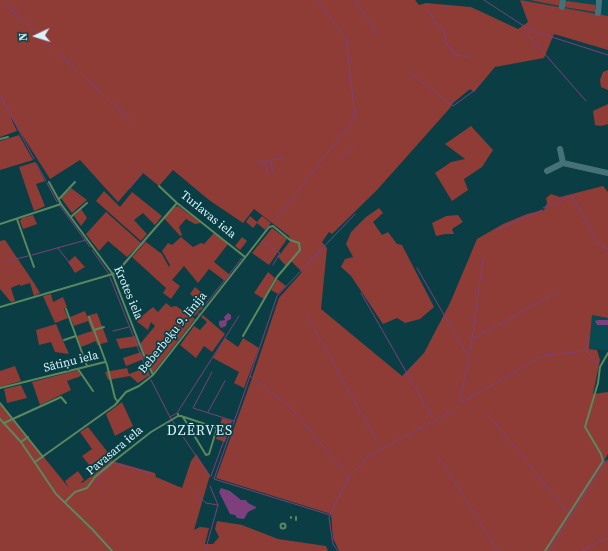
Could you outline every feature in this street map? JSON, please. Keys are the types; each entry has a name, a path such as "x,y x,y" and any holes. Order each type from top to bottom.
{"street":[{"path":"0,139 8,137"},
{"path":"0,224 61,204 48,182"},
{"path":"59,199 75,182"},
{"name":"Turlavas iela","path":"159,186 177,203 245,257"},
{"path":"72,216 87,203"},
{"path":"0,307 112,275 177,203"},
{"name":"Krotes iela","path":"61,204 72,216 112,275 153,375"},
{"path":"17,219 34,267"},
{"name":"Beberbeķu 9. līnija","path":"35,462 118,402 126,392 140,386 153,375 271,226 290,240 297,242 300,246 300,250 277,277 243,336"},
{"path":"66,310 87,366"},
{"path":"89,317 105,362"},
{"path":"94,330 104,327"},
{"path":"64,340 76,336"},
{"path":"546,551 603,461 601,454 585,427 598,383 600,367 608,353"},
{"name":"Sātiņu iela","path":"0,388 105,362 115,398 118,402"},
{"path":"78,369 93,391"},
{"path":"4,423 61,397 66,403"},
{"path":"0,403 43,457"},
{"name":"Pavasara iela","path":"65,502 75,492 87,488 95,477 152,432 178,415 182,416"},
{"path":"182,416 217,428 209,454 206,455 182,416"},
{"path":"0,419 21,442 56,494 112,551"},
{"path":"21,442 28,437"}],"shaded area":[{"path":"0,0 415,0 419,5 426,3 471,7 518,29 528,22 520,0 608,16 608,50 554,34 544,58 495,67 474,92 470,89 453,103 377,190 332,234 329,232 322,242 327,248 321,309 402,376 424,353 450,303 477,239 503,224 527,214 544,210 547,203 546,198 551,194 560,197 603,186 608,192 608,318 592,315 589,349 597,350 600,360 593,394 608,392 608,454 604,461 606,462 608,459 608,551 339,551 333,538 331,514 216,478 279,298 302,272 291,261 286,266 278,257 290,241 289,236 254,209 243,223 209,200 173,170 159,186 143,173 118,202 80,160 50,179 10,116 17,131 0,137"},
{"path":"519,0 608,0 608,16 582,12"},
{"path":"530,0 560,0 561,3 560,6"},
{"path":"567,1 595,5 595,12 564,7"},
{"path":"608,70 608,90 601,87 600,80 603,72"},
{"path":"608,104 608,124 601,126 595,125 593,111"},
{"path":"471,126 493,150 482,167 464,179 468,190 452,201 435,173 451,162 465,159 445,144"},
{"path":"19,135 33,160 0,170 0,141"},
{"path":"35,162 45,181 36,184 45,206 34,211 19,167"},
{"path":"71,188 87,200 72,213 61,198"},
{"path":"104,191 120,207 132,192 162,216 155,225 143,213 134,220 147,234 141,241 96,201"},
{"path":"178,206 201,223 195,224 186,219 179,227 182,235 180,236 164,218"},
{"path":"379,208 383,213 373,222 382,235 388,232 397,244 402,245 434,307 420,319 405,323 397,318 383,324 351,276 341,267 345,259 353,257 346,244 351,232 366,217"},
{"path":"81,209 87,218 81,226 74,216"},
{"path":"106,212 141,243 127,257 108,241 99,251 86,234"},
{"path":"33,215 37,224 23,229 20,221 22,218"},
{"path":"458,215 463,222 452,229 454,234 436,236 432,223 446,216"},
{"path":"250,216 257,222 262,216 271,223 265,230 257,223 253,228 246,222"},
{"path":"272,228 287,239 269,265 252,253"},
{"path":"214,233 228,244 214,262 230,275 225,281 209,269 198,283 184,266 172,280 180,286 171,299 163,293 166,288 132,257 146,242 162,254 169,267 170,265 162,251 168,243 172,245 181,237 193,247 201,243 204,244"},
{"path":"242,237 247,241 240,250 235,246"},
{"path":"5,240 40,293 34,296 30,283 20,286 20,284 11,288 15,301 11,302 0,289 0,241"},
{"path":"75,256 85,267 75,273 68,262"},
{"path":"268,272 275,278 264,299 254,293"},
{"path":"277,279 286,286 278,294 271,290"},
{"path":"195,287 202,293 198,299 205,304 195,316 188,311 197,300 190,294"},
{"path":"51,294 53,302 63,297 67,307 64,309 68,318 55,323 43,296"},
{"path":"166,303 171,307 176,306 195,319 153,373 140,344 155,326 151,322 148,330 136,321 153,307 158,312"},
{"path":"85,311 87,316 97,313 108,342 97,345 96,341 81,347 77,336 92,331 88,321 74,326 70,317"},
{"path":"228,313 231,315 231,319 227,321 226,326 221,328 219,321 225,320 224,317"},
{"path":"203,315 225,334 212,352 204,346 196,358 180,345 194,326 200,330 207,322 201,317"},
{"path":"592,315 608,318 608,350 589,349"},
{"path":"608,320 608,325 597,325 595,321"},
{"path":"56,324 69,354 55,352 51,342 39,345 36,330"},
{"path":"135,336 139,346 120,349 116,339"},
{"path":"225,338 238,347 243,338 259,348 244,388 234,383 239,372 213,358"},
{"path":"141,352 144,359 126,366 123,358"},
{"path":"15,366 21,381 0,387 0,371"},
{"path":"147,367 150,375 138,383 130,376 108,380 105,372 127,368 129,374"},
{"path":"78,370 81,376 67,381 71,390 40,405 32,382"},
{"path":"21,385 27,398 7,403 4,389"},
{"path":"122,402 133,426 115,436 106,414"},
{"path":"0,403 69,488 65,481 78,471 84,480 81,482 82,483 109,463 103,466 98,460 90,466 82,456 92,449 80,432 88,427 113,459 112,461 155,473 156,477 182,488 191,461 196,454 210,475 194,530 200,527 209,528 205,544 213,544 219,537 215,529 217,521 242,525 278,539 326,546 328,551 0,551"},
{"path":"222,418 232,421 225,442 216,439"},
{"path":"221,488 230,491 241,500 246,500 256,508 248,512 244,519 237,518 235,515 230,514 219,492"}],"waterway":[{"path":"1,0 134,123"},
{"path":"278,217 355,117 346,38 317,0"},
{"path":"355,0 377,33"},
{"path":"484,0 530,30 608,55"},
{"path":"425,8 432,16 432,22 441,26 448,46 457,55 469,57"},
{"path":"526,37 530,37 586,101"},
{"path":"408,71 453,106 475,90 476,86"},
{"path":"0,95 34,159"},
{"path":"342,159 353,145"},
{"path":"258,163 285,157"},
{"path":"271,161 273,172"},
{"path":"266,162 267,173"},
{"path":"36,163 46,181"},
{"path":"129,189 142,174"},
{"path":"47,183 57,202"},
{"path":"543,208 572,196 598,244 608,249"},
{"path":"60,206 90,247"},
{"path":"496,230 542,210"},
{"path":"250,376 277,296 355,214"},
{"path":"32,255 86,240"},
{"path":"262,241 280,253 273,265"},
{"path":"134,253 145,242"},
{"path":"58,248 71,265"},
{"path":"92,250 109,274"},
{"path":"8,261 28,256"},
{"path":"201,310 242,258"},
{"path":"114,276 129,259"},
{"path":"483,259 472,339 460,401 462,402 542,356"},
{"path":"417,268 466,353"},
{"path":"110,277 149,376"},
{"path":"472,339 559,291"},
{"path":"361,293 432,417"},
{"path":"170,417 177,413 239,316"},
{"path":"308,317 379,445"},
{"path":"113,331 129,327"},
{"path":"587,338 587,352 598,364"},
{"path":"544,355 587,351"},
{"path":"212,372 193,408 234,421"},
{"path":"330,515 214,479 250,376 292,409 349,477"},
{"path":"151,380 171,419"},
{"path":"208,412 225,381"},
{"path":"338,551 333,544 329,518 349,477 369,456 454,410 459,405"},
{"path":"488,414 568,513"},
{"path":"172,420 210,477"},
{"path":"211,476 231,421"},
{"path":"438,456 498,551"},
{"path":"549,551 606,460"},
{"path":"114,463 153,474"},
{"path":"96,481 107,468"},
{"path":"206,548 218,505 210,486"},
{"path":"194,493 206,503 218,505"},
{"path":"582,551 608,537"}],"taxiway":[{"path":"562,7 563,0"},
{"path":"598,13 599,1"},
{"path":"560,149 563,163"},
{"path":"547,171 563,163 608,173"}],"district":[{"name":"DZĒRVES","path":"200,431"}]}
